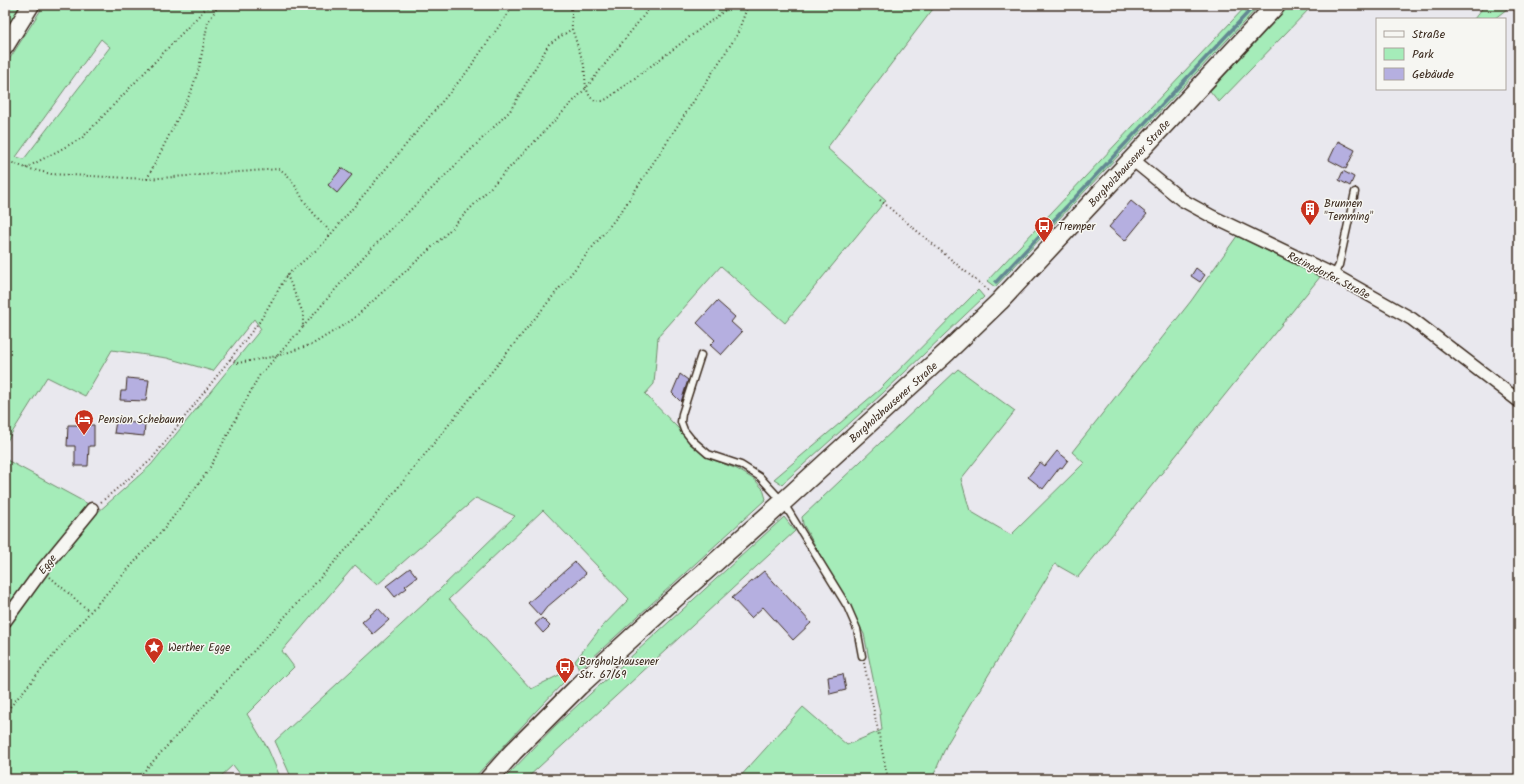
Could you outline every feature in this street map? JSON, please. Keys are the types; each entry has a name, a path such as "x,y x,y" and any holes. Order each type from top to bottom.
{"main road":[{"name":"Borgholzhausener Straße","path":"489,779 513,752 579,686 942,357 1000,301 1276,5"}],"street":[{"path":"5,47 31,5"},
{"name":"Rotingdorfer Straße","path":"1133,160 1182,200 1213,217 1334,275 1412,319 1519,402"},
{"name":"Egge","path":"5,621 42,570 92,509"}],"lane":[{"path":"1334,275 1339,265 1355,192"},
{"path":"701,355 682,414 681,422 684,430 692,440 708,454 740,466 760,477 783,502 847,606 857,629 862,656"}],"path":[{"path":"26,168 82,138 209,5"},
{"path":"147,180 191,92 199,68 208,22 219,5"},
{"path":"92,509 151,460 260,321 287,276 321,246 466,73 514,5"},
{"path":"571,5 572,30 584,66 586,88 590,97 596,101 607,99 732,5"},
{"path":"230,358 238,363 277,356 313,344 352,320 442,238 586,88 652,5"},
{"path":"137,779 362,532 621,212 737,35 748,5"},
{"path":"5,713 90,612 164,529 208,471 259,376 365,255 510,111 549,44 572,30"},
{"path":"5,160 26,168 51,174 147,180 279,169 285,172 292,179 307,206 331,233"},
{"path":"880,200 1000,301"},
{"path":"287,276 303,313 303,327"},
{"path":"42,570 90,612"},
{"path":"862,656 888,779"}],"green space":[{"path":"5,5 22,5 5,31"},
{"path":"44,5 936,5 827,148 886,200 785,323 721,266 658,337 654,384 645,394 706,457 737,469 755,480 763,489 766,499 579,670 575,661 599,630 629,599 543,510 449,599 531,689 561,674 565,681 473,779 292,779 275,741 439,590 515,516 476,498 377,585 355,565 282,651 294,667 247,714 268,749 281,779 244,779 233,765 218,779 5,779 5,630 48,572 97,513 151,465 261,329 254,319 213,371 167,358 112,350 85,396 47,377 5,444 5,66","holes":["101,39 110,47 24,159 16,157"]},
{"path":"1247,5 1260,5 995,287 987,281"},
{"path":"1290,5 1313,5 1219,102 1210,91"},
{"path":"1485,5 1512,5 1495,18 1475,18"},
{"path":"1237,236 1320,277 1078,577 1055,564 947,744 932,779 738,779 803,707 847,745 882,730 864,634 803,524 802,517 958,369 1015,411 961,479 970,511 1011,535 1084,463 1072,452 1191,301"},
{"path":"978,290 984,297 882,394 782,484 774,479 879,390"},
{"path":"5,459 90,505 5,614"},
{"path":"784,517 795,531 526,779 504,779 556,725"}],"building":[{"path":"1338,141 1355,150 1346,169 1329,160"},
{"path":"342,168 352,175 337,193 328,185"},
{"path":"1343,171 1354,177 1350,186 1339,180"},
{"path":"1131,201 1147,214 1125,241 1109,227"},
{"path":"1196,268 1205,275 1200,282 1191,276"},
{"path":"717,301 735,317 731,322 742,332 721,355 710,345 715,340 697,323"},
{"path":"680,374 688,380 681,402 672,393"},
{"path":"127,378 149,380 146,401 120,400 121,391 126,391"},
{"path":"116,421 145,424 144,436 114,433"},
{"name":"Pension Schebaum","path":"68,425 94,425 94,446 89,446 88,466 75,466 75,446 67,446"},
{"path":"1057,451 1068,460 1062,468 1060,467 1043,489 1028,477 1040,462 1045,466"},
{"path":"575,562 586,574 547,607 540,616 528,603"},
{"path":"410,568 417,577 405,586 407,588 395,597 386,586"},
{"path":"764,571 811,623 793,640 763,607 751,618 732,598"},
{"path":"378,608 389,620 373,634 362,622"},
{"path":"542,618 550,626 543,633 535,624"},
{"path":"843,674 846,690 830,694 828,677"}],"waterway":[{"path":"996,282 1255,5"}],"place":[{"name":"Brunnen \"Temming\"","path":"1310,226"},
{"name":"Tremper","path":"1044,243"},
{"name":"Pension Schebaum","path":"84,436"},
{"name":"Werther Egge","path":"154,664"},
{"name":"Borgholzhausener Str. 67/69","path":"565,684"}]}
